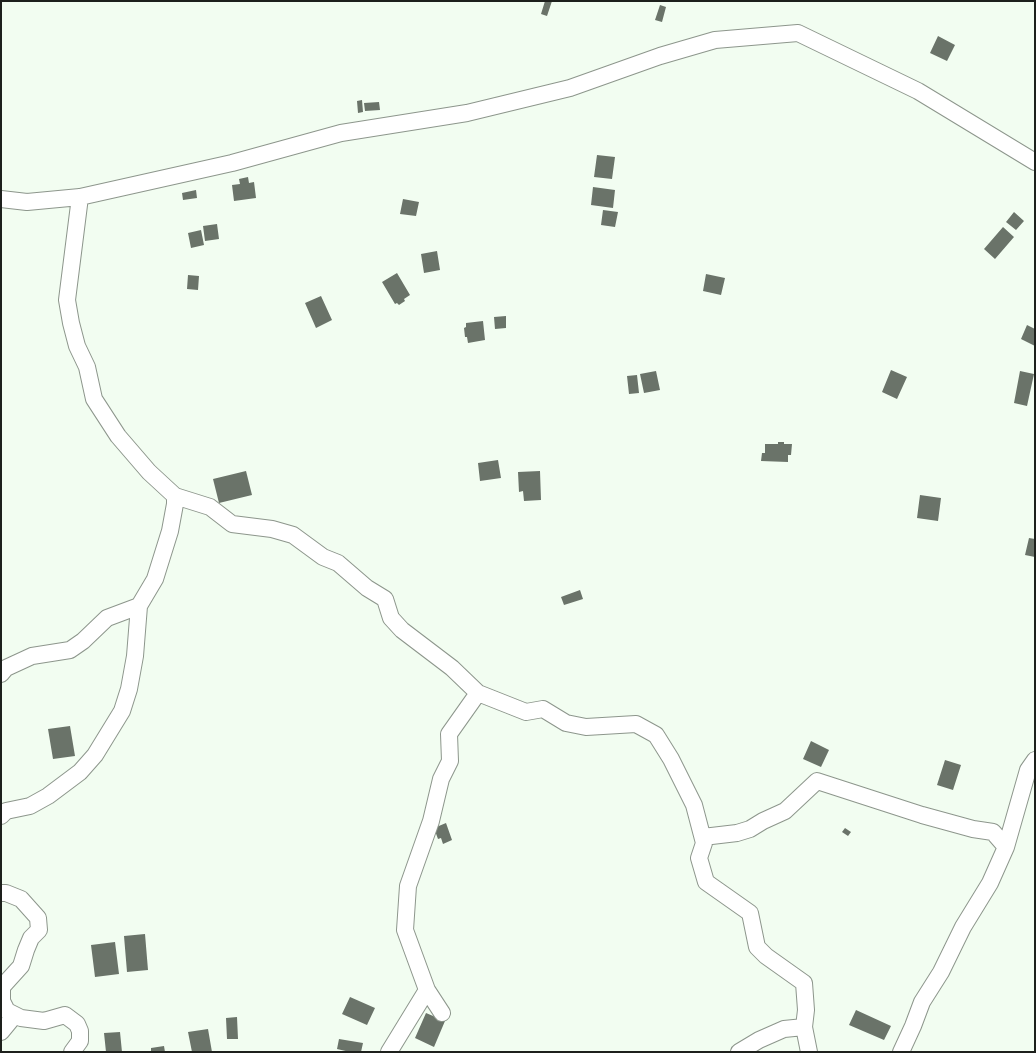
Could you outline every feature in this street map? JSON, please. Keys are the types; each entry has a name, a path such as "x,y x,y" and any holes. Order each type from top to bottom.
{"street":[{"path":"1,199 27,202 80,197 232,163 341,133 467,113 570,88 660,56 715,40 798,33 918,91 1035,162"},
{"path":"80,197 67,300 77,346 87,367 94,399 118,436 149,472 175,496 210,507 232,524 272,529 293,535 323,557 338,563 367,588 385,599 391,618 402,630 452,668 478,693 526,712 543,709 566,723 586,727 636,724 656,735 671,759 694,806 704,843 699,858 706,882 750,913 757,947 766,956 804,983 806,1010 804,1027 809,1052"},
{"path":"1,816 6,811 30,806 48,796 80,772 95,756 122,711 129,689 135,656 139,606 155,579 170,531 175,496"},
{"path":"1,674 6,668 32,656 70,650 107,618 139,606"},
{"path":"442,1013 427,990 405,930 408,886 431,821 441,779 450,761 449,734 478,693"},
{"path":"901,1052 922,1002 941,972 963,927 990,883 1006,847 1028,770 1035,760"},
{"path":"703,837 737,833 750,829 763,821 785,812 817,781 922,815 993,832 1006,847"},
{"path":"1,893 6,893 21,899 38,918 39,930 31,938 21,966 2,987 2,1001 7,1011 21,1018 44,1021 65,1015 77,1024 80,1031 80,1041 72,1052"},
{"path":"389,1052 427,990"},
{"path":"1,1032 15,1015"},
{"path":"739,1052 784,1028 804,1027"}],"building":[{"path":"545,1 552,1 547,16 541,14"},
{"path":"660,5 666,7 662,22 655,20"},
{"path":"938,36 955,45 947,61 930,53"},
{"path":"362,100 363,112 358,113 357,101"},
{"path":"379,102 380,110 365,111 364,103"},
{"path":"597,155 615,157 612,179 594,177"},
{"path":"248,177 249,183 254,182 256,198 234,201 232,185 240,184 239,179"},
{"path":"593,187 615,190 613,208 591,205"},
{"path":"196,190 197,198 183,200 182,193"},
{"path":"403,199 419,202 416,216 400,214"},
{"path":"603,210 618,212 615,227 601,225"},
{"path":"1014,212 1024,221 1016,230 1006,222"},
{"path":"217,224 219,239 205,241 203,226"},
{"path":"1003,227 1014,237 995,259 984,249"},
{"path":"201,230 204,245 191,248 188,233"},
{"path":"437,251 440,270 424,273 421,254"},
{"path":"397,273 410,295 399,305 397,303 395,304 382,282"},
{"path":"706,274 725,278 721,295 703,291"},
{"path":"188,275 199,276 198,290 187,289"},
{"path":"321,296 332,320 316,328 305,303"},
{"path":"506,316 506,328 495,329 494,317"},
{"path":"483,321 485,340 468,343 467,337 465,337 464,328 466,327 466,323"},
{"path":"1027,325 1035,329 1035,346 1021,339"},
{"path":"891,370 907,377 897,399 882,392"},
{"path":"656,371 660,390 644,393 640,374"},
{"path":"1020,371 1034,374 1027,406 1014,403"},
{"path":"637,375 639,393 629,394 627,376"},
{"path":"778,442 792,444 791,455 788,455 788,462 761,461 762,453 765,453 765,444 778,444"},
{"path":"498,460 501,478 480,481 478,463"},
{"path":"246,471 252,495 219,503 213,479"},
{"path":"540,471 541,500 524,501 523,491 519,492 518,472"},
{"path":"920,495 941,498 938,521 917,518"},
{"path":"1029,538 1035,539 1035,557 1025,555"},
{"path":"580,590 583,599 564,605 561,597"},
{"path":"70,726 75,756 53,759 48,729"},
{"path":"811,741 829,750 821,767 803,759"},
{"path":"945,760 961,765 953,790 937,785"},
{"path":"446,823 452,840 443,844 441,838 438,839 434,828"},
{"path":"845,828 851,832 848,836 842,832"},
{"path":"145,934 148,970 127,972 124,936"},
{"path":"115,942 119,974 95,977 91,945"},
{"path":"350,997 375,1008 367,1025 342,1014"},
{"path":"856,1010 891,1026 884,1040 849,1025"},
{"path":"426,1013 445,1021 434,1047 415,1038"},
{"path":"237,1017 238,1039 227,1039 226,1018"},
{"path":"208,1029 212,1052 192,1052 188,1032"},
{"path":"120,1032 122,1052 106,1052 104,1033"},
{"path":"339,1039 363,1043 361,1052 350,1052 337,1049"},
{"path":"164,1046 165,1052 151,1052 151,1048"}]}
